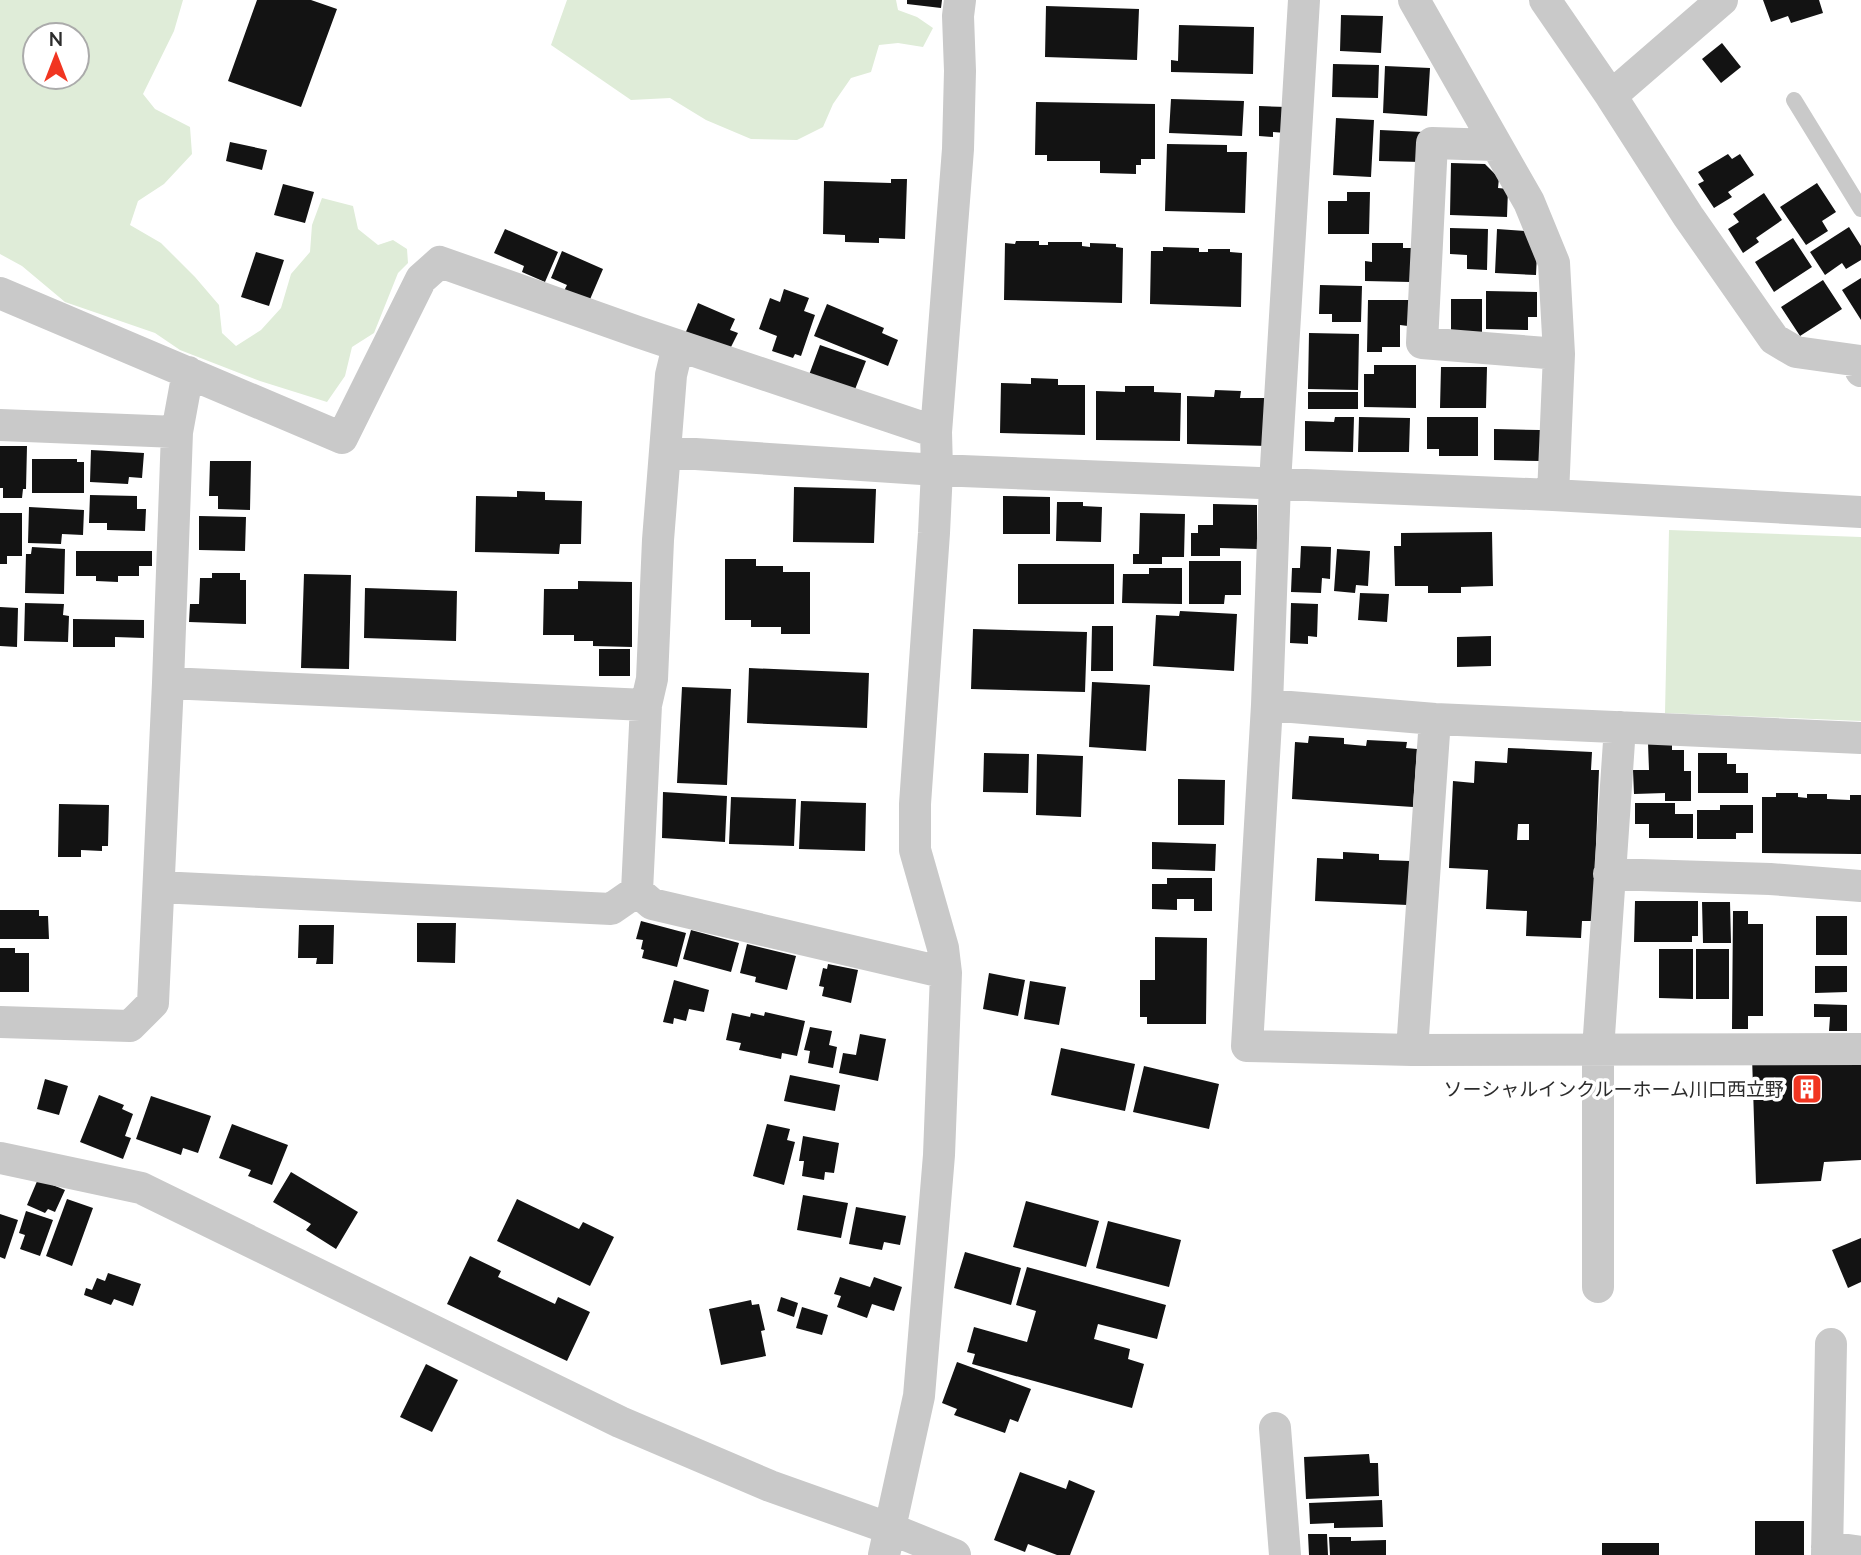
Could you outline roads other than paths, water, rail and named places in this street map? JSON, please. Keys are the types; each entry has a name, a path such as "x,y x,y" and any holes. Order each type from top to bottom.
{"street":[{"path":"888,1542 919,1396 939,1155 946,973 943,948 915,850 915,804 937,470 936,432 958,149 958,16 961,0"},
{"path":"1304,0 1275,483 1267,705 1247,1046 1412,1050 1861,1049"},
{"path":"1414,0 1529,202 1554,263 1559,354 1553,495"},
{"path":"1545,0 1688,216 1774,339 1796,352 1860,364"},
{"path":"1611,96 1722,0"},
{"path":"1495,145 1432,142 1422,343 1559,354"},
{"path":"0,293 342,438 421,279 440,262 936,432"},
{"path":"637,891 646,705 652,679 658,540 671,375 678,345"},
{"path":"0,1022 130,1026 153,1003 177,432 188,372"},
{"path":"0,425 177,432"},
{"path":"665,452 937,470 1553,495 1861,512"},
{"path":"168,683 646,705"},
{"path":"1267,705 1435,719 1861,738"},
{"path":"1412,1050 1435,719"},
{"path":"1598,1287 1598,1050 1620,727"},
{"path":"1609,874 1770,879 1861,886"},
{"path":"159,887 611,909 637,891"},
{"path":"637,891 652,904 946,973"},
{"path":"0,1157 141,1188 621,1422 771,1486 888,1542 955,1555"},
{"path":"1831,1344 1827,1551 1861,1552"},
{"path":"1275,1428 1285,1555"}],"lane":[{"path":"1794,100 1861,209"}],"place":[{"name":"ソーシャルインクルーホーム川口西立野","path":"1807,1089"}]}
